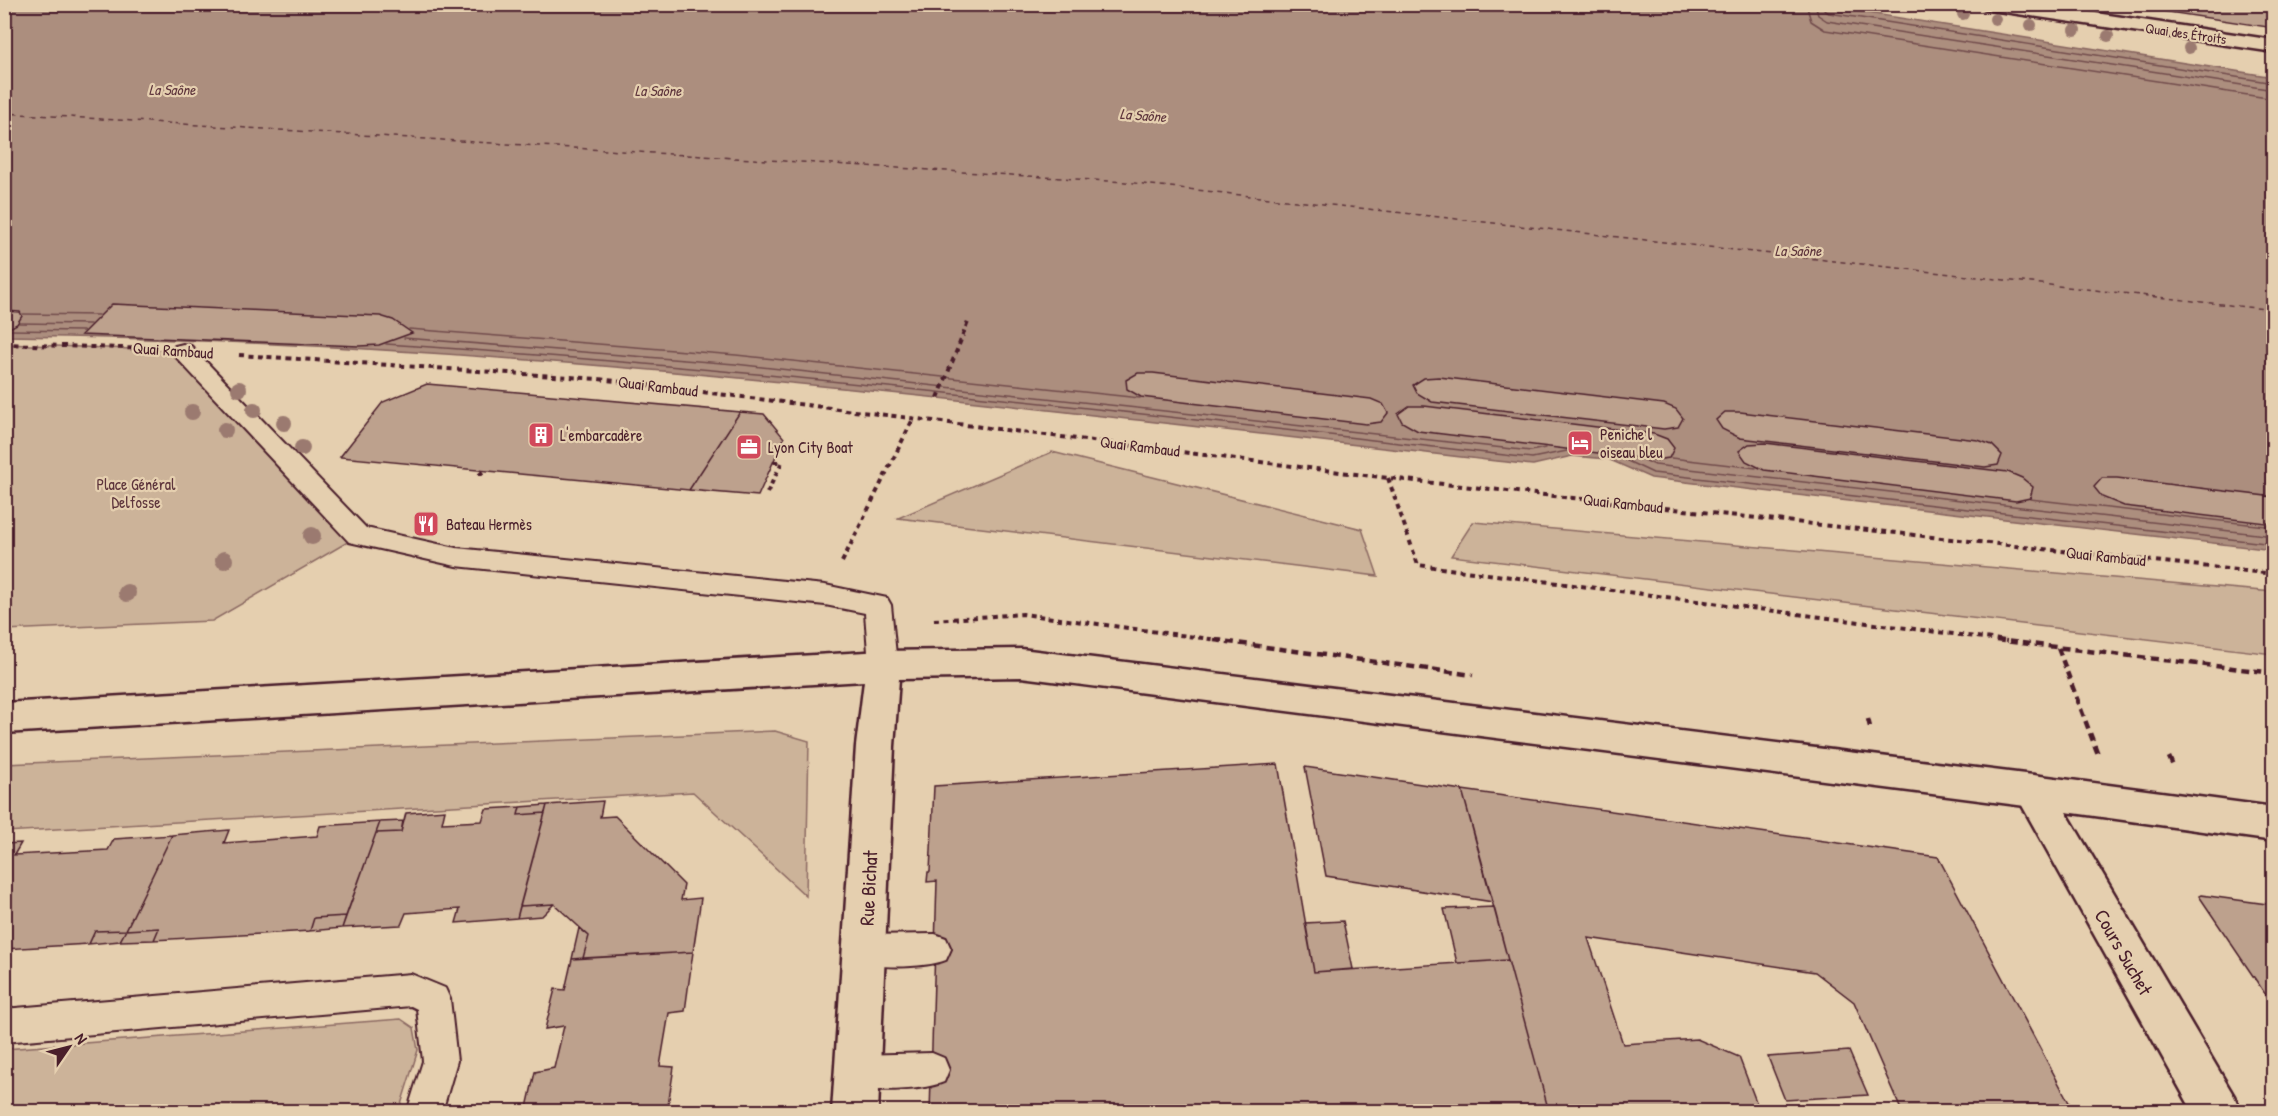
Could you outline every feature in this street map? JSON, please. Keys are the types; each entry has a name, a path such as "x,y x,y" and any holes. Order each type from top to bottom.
{"street":[{"name":"Quai des Étroits","path":"1992,4 2274,46"},
{"path":"4,718 883,665 1021,663 2033,791 2274,824"},
{"name":"Rue Bichat","path":"855,1112 866,950 875,746 883,665"},
{"name":"Cours Suchet","path":"2033,791 2218,1112"}],"lane":[{"path":"183,351 358,536 456,557 825,595 878,605 883,665"},
{"path":"866,950 935,949"},
{"path":"4,1026 411,990 433,999 440,1060 424,1112"},
{"path":"858,1072 932,1070"}],"path":[{"path":"938,398 968,322"},
{"name":"Quai Rambaud","path":"4,344 183,351 599,379 1388,477 2274,574"},
{"path":"825,595 914,417"},
{"path":"767,493 782,462 773,462"},
{"path":"479,475 484,471"},
{"path":"1388,477 1418,566 2058,648 2274,673"},
{"path":"2058,648 2116,802"}],"green space":[{"name":"Place Général Delfosse","path":"4,344 183,351 358,536 212,621 5,630"},
{"path":"1052,452 1362,529 1378,576 898,518"},
{"path":"1473,522 2273,592 2273,654 1451,556"},
{"path":"775,731 809,741 806,896 693,792 5,832 5,764"},
{"path":"401,1019 414,1028 418,1050 399,1111 5,1111 5,1049"}],"water":[{"name":"La Saône","path":"1811,4 2273,77 2273,550 1651,478 1608,459 1572,456 1533,465 961,400 579,364 388,350 197,341 5,336 5,5"}],"building":[{"path":"2116,4 2267,4 2274,6 2274,28"},
{"path":"112,304 380,316 393,320 412,333 379,345 359,346 81,335"},
{"path":"4,311 20,312 22,316 17,324 4,331"},
{"path":"1138,373 1371,399 1383,404 1388,413 1381,422 1366,424 1141,397 1127,389 1126,380"},
{"path":"1439,377 1664,404 1676,409 1683,418 1678,427 1664,429 1432,402 1417,393 1413,385 1424,378"},
{"name":"L'embarcadère","path":"427,384 740,412 689,490 340,457 383,402"},
{"path":"1409,406 1654,434 1667,439 1674,448 1669,458 1655,460 1418,431 1402,422 1398,414"},
{"name":"Lyon City Boat","path":"740,412 764,414 784,438 758,496 689,490"},
{"path":"1725,412 1978,440 1992,445 2002,455 1998,465 1985,467 1740,438 1722,429 1716,420"},
{"path":"1765,443 2008,472 2022,478 2033,487 2030,498 2016,501 1764,470 1746,461 1739,451 1749,444"},
{"path":"2102,478 2274,497 2274,524 2124,506 2102,497 2094,487"},
{"path":"1278,764 1314,972 1508,960 1549,1112 930,1112 937,881 927,882 928,872 930,872 934,786"},
{"path":"1305,767 1462,790 1493,902 1326,876"},
{"path":"1462,790 1938,857 2074,1112 1902,1112 1854,1002 1815,972 1588,938 1623,1044 1697,1039 1739,1057 1760,1112 1549,1112"},
{"path":"603,801 600,817 615,816 684,885 681,900 701,898 693,952 583,958 589,936 554,904 520,906 547,805"},
{"path":"547,805 545,813 518,815 520,807"},
{"path":"520,807 518,815 545,813 517,918 456,923 460,909 406,913 401,925 342,928 376,833 401,832 406,813 445,810 442,823 482,821 486,809"},
{"path":"403,821 401,832 376,833 380,822"},
{"path":"380,822 346,916 314,918 310,931 154,940 159,928 126,930 172,835 229,830 224,843 317,836 320,826"},
{"path":"172,835 126,930 95,931 89,944 4,949 4,844 21,843 14,855 108,850 114,839"},
{"path":"2199,896 2274,905 2274,1007"},
{"path":"554,904 542,916 517,918 520,906"},
{"path":"1494,907 1508,960 1457,963 1444,909"},
{"path":"346,916 342,928 310,931 314,918"},
{"path":"1343,921 1353,969 1314,972 1305,923"},
{"path":"159,928 154,940 120,941 126,930"},
{"path":"579,928 589,936 583,958 572,959"},
{"path":"126,930 120,941 89,944 95,931"},
{"path":"693,952 685,1011 669,1013 660,1066 674,1067 667,1112 540,1110 526,1112 535,1072 554,1068 564,1026 545,1029 555,989 565,990 572,959"},
{"path":"1849,1051 1868,1095 1785,1100 1768,1057"}],"ferry route":[{"path":"4,113 1125,182 2274,310"}],"place":[{"name":"L'embarcadère","path":"541,435"},
{"name":"Peniche l oiseau bleu","path":"1580,443"},
{"name":"Lyon City Boat","path":"749,447"},
{"name":"Bateau Hermès","path":"426,524"}]}
